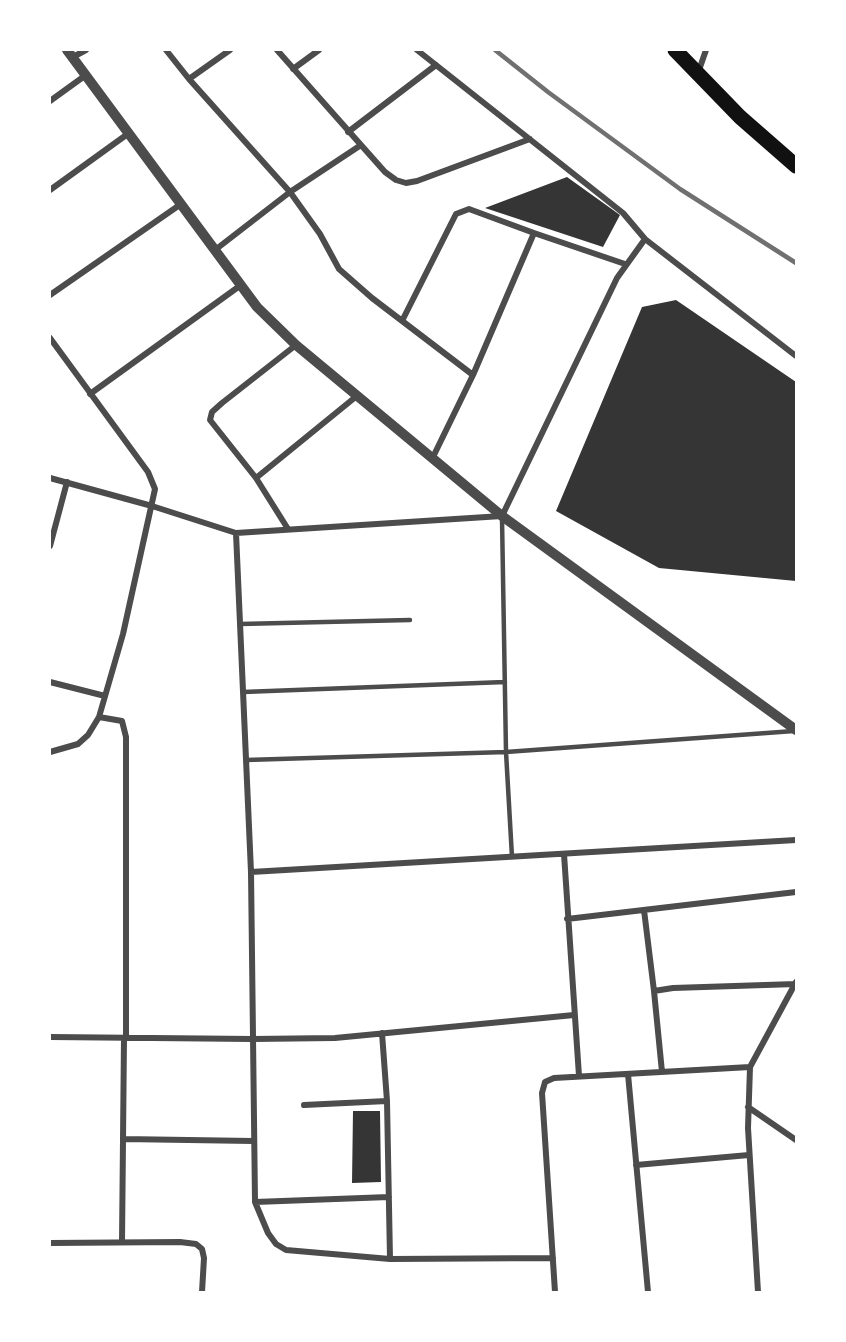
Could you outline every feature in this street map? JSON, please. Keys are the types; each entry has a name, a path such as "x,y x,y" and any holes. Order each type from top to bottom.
{"main road":[{"path":"675,50 740,117 796,166"}],"street":[{"path":"86,50 70,53 257,307 296,345 502,516 796,730"},
{"path":"166,50 290,192 320,234 339,269 354,284 473,375"},
{"path":"189,79 230,50"},
{"path":"277,50 348,132 385,172 396,180 406,183 417,181 530,138"},
{"path":"293,69 319,50"},
{"path":"417,50 623,213 645,239 796,356"},
{"path":"698,74 706,50"},
{"path":"348,132 436,64"},
{"path":"50,100 86,75"},
{"path":"50,190 129,133"},
{"path":"215,250 290,192 361,145"},
{"path":"50,295 180,204"},
{"path":"402,321 456,214 469,209 625,264"},
{"path":"433,458 473,375 534,232"},
{"path":"502,516 625,264 645,239"},
{"path":"90,394 241,285"},
{"path":"50,338 148,472 154,489 123,634 99,717 94,728 78,744 50,752"},
{"path":"288,529 256,478 210,420 222,403 296,345"},
{"path":"256,478 358,395"},
{"path":"50,477 236,533 502,516"},
{"path":"50,546 67,482"},
{"path":"236,533 251,872 255,1202 268,1233 276,1244 286,1250 390,1259 553,1258"},
{"path":"50,682 105,696"},
{"path":"99,717 122,721 126,737 122,1242"},
{"path":"251,872 796,840"},
{"path":"564,854 579,1076"},
{"path":"567,919 796,892"},
{"path":"644,910 662,1072"},
{"path":"654,991 673,988 796,983 794,994 750,1067 749,1155 758,1293"},
{"path":"50,1037 334,1038 574,1015"},
{"path":"382,1033 387,1101 390,1259"},
{"path":"555,1293 542,1093 545,1082 555,1078 579,1076 750,1067"},
{"path":"628,1074 648,1293"},
{"path":"304,1105 387,1101"},
{"path":"748,1107 796,1140"},
{"path":"123,1139 253,1141"},
{"path":"636,1165 749,1155"},
{"path":"255,1202 389,1197"},
{"path":"50,1243 180,1242 196,1244 202,1250 204,1258 202,1293"}],"lane":[{"path":"502,516 506,752 512,857"},
{"path":"240,624 410,620"},
{"path":"243,692 505,682"},
{"path":"246,760 506,752 796,730"}],"building":[{"path":"567,177 620,215 603,247 485,208"},
{"path":"676,300 796,382 796,581 659,568 556,511 642,307"},
{"path":"353,1111 380,1111 381,1182 352,1183"}],"railway":[{"path":"495,50 680,189 796,263"}]}
